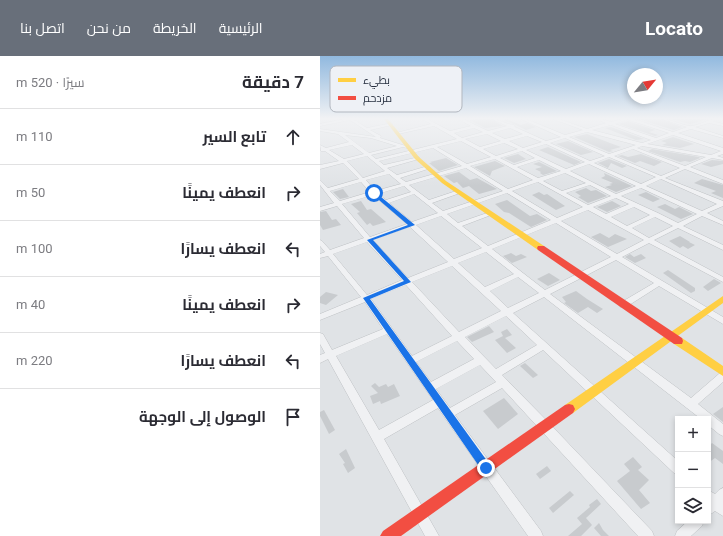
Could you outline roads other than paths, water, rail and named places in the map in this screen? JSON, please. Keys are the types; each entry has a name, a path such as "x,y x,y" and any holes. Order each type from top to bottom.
{"street":[{"path":"351,141 519,274 691,404 723,431"},
{"path":"403,141 409,151 458,192 723,372"},
{"path":"375,161 409,151 451,141"},
{"path":"465,141 723,280"},
{"path":"478,149 503,141"},
{"path":"505,141 723,248"},
{"path":"576,141 723,203"},
{"path":"633,141 723,159"},
{"path":"320,256 652,141"},
{"path":"698,141 723,151"},
{"path":"387,142 409,151"},
{"path":"320,209 544,142 723,223"},
{"path":"323,150 354,144"},
{"path":"577,147 584,145"},
{"path":"320,146 323,150 343,161 353,169 361,180 374,193 454,263 675,466"},
{"path":"433,146 723,321"},
{"path":"634,148 723,182"},
{"path":"563,151 570,149"},
{"path":"320,167 368,155 409,151"},
{"path":"383,167 409,151"},
{"path":"320,317 522,236 686,168 723,151"},
{"path":"513,167 540,158"},
{"path":"396,177 428,168"},
{"path":"327,190 389,172"},
{"path":"715,179 723,175"},
{"path":"320,182 369,240 458,337 545,426 647,536"},
{"path":"562,193 591,183"},
{"path":"385,202 416,192"},
{"path":"428,202 458,192"},
{"path":"410,361 723,203"},
{"path":"605,216 634,204"},
{"path":"457,225 489,214"},
{"path":"626,228 656,214"},
{"path":"320,242 366,298 536,536"},
{"path":"484,291 519,274"},
{"path":"623,305 659,283"},
{"path":"388,536 723,299"},
{"path":"320,359 388,330"},
{"path":"320,336 432,536"},
{"path":"495,374 543,346"},
{"path":"429,388 480,360"},
{"path":"691,404 723,376"},
{"path":"448,414 503,383"},
{"path":"377,437 439,402"},
{"path":"682,536 694,524"}]}
